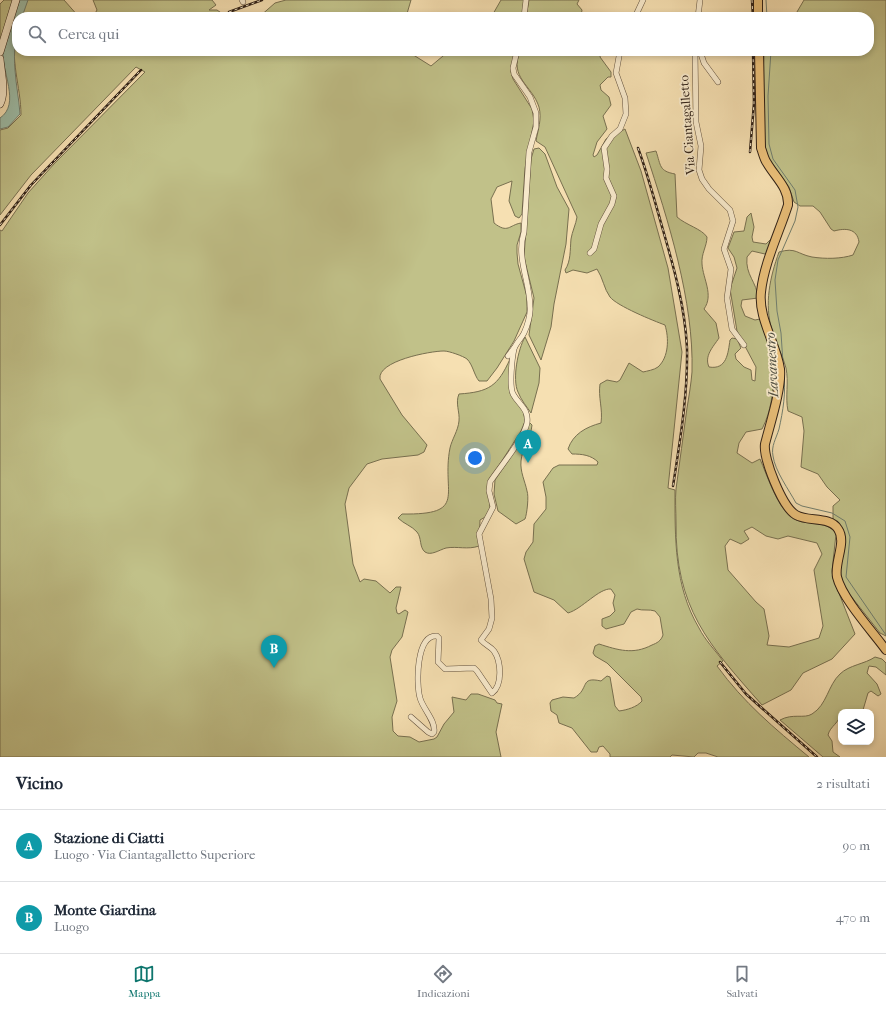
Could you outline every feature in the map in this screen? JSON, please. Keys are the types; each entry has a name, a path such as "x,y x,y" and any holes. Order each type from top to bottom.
{"main road":[{"path":"12,12 16,0"},
{"path":"758,0 758,12"},
{"path":"0,52 12,13"},
{"path":"759,56 761,148 766,162 779,179 788,199 786,212 763,277 761,293 761,306 774,345 780,376 765,444 765,455 776,487 793,513 800,517 825,521 837,527 841,533 836,571 840,585 860,616 886,650"},
{"path":"0,59 3,90 3,98 0,104"}],"street":[{"path":"525,12 526,0"},
{"path":"637,12 642,0"},
{"path":"699,12 700,0"},
{"path":"508,356 524,333 530,309 520,244 524,232 529,152 536,127 536,113 530,98 514,74 513,68 516,56"},
{"path":"590,254 594,249 601,224 612,204 614,196 606,178 607,169 604,148 612,136 620,129 626,114 625,98 616,73 619,56"},
{"name":"Via Ciantagalletto","path":"696,56 696,122 700,146 699,170 702,179 709,189 730,210 733,221 724,249 731,269 727,298 732,329 744,345"},
{"name":"Via Ciantagalletto","path":"702,56 704,63 718,82"},
{"path":"411,717 428,732 432,734 434,732 433,723 421,700 419,689 421,651 426,639 432,636 437,636 439,638 438,662 445,669 474,668 478,670 492,693 495,690 500,674 499,664 494,651 481,640 489,629 492,618 491,599 479,534 493,507 489,491 490,482 521,436 527,422 526,411 513,394 514,348"}],"green space":[{"path":"4,0 14,0 0,42 0,4"},
{"path":"27,0 64,0 75,12 23,12"},
{"path":"93,0 212,0 216,5 209,10 217,10 220,12 96,12 97,10"},
{"path":"286,0 411,0 407,12 265,12 275,3"},
{"path":"501,0 524,0 523,12 494,12"},
{"path":"529,0 579,0 577,4 582,10 582,12 527,12"},
{"path":"804,0 886,0 886,636 880,633 843,586 840,572 845,541 833,518 833,506 840,500 827,487 818,474 801,467 804,431 802,417 788,411 786,368 773,335 768,310 769,291 779,252 789,250 817,258 843,257 853,255 859,242 858,237 850,230 846,229 834,231 831,229 820,212 813,206 800,206 794,202 789,187 767,156 762,102 764,56 874,56 874,12 797,12"},
{"path":"14,56 415,56 431,66 443,56 515,56 511,72 513,79 532,109 534,121 525,168 522,214 519,218 515,216 509,201 512,181 497,187 491,199 494,223 502,228 508,228 521,223 517,253 518,264 527,297 527,312 514,341 487,381 479,381 467,359 444,351 437,351 406,358 395,362 381,373 380,379 402,415 427,445 424,452 418,455 382,459 367,464 349,488 345,504 353,564 360,582 364,579 376,581 390,593 396,587 401,587 396,608 397,613 399,614 405,610 408,612 402,637 392,650 390,657 397,701 392,717 393,731 398,736 410,737 419,742 434,739 437,737 444,724 454,712 452,697 466,700 471,694 478,694 502,704 496,732 501,757 0,757 0,230 2,231 28,193 54,164 145,72 136,67 31,175 0,215 0,130 8,128 21,115"},
{"path":"518,56 600,56 611,72 611,77 608,77 600,85 601,90 609,97 611,105 603,116 607,129 597,142 593,155 594,157 597,155 606,139 625,129 641,171 668,268 682,352 668,488 675,490 676,544 680,579 691,612 701,632 723,661 717,666 749,703 809,757 718,757 706,753 698,753 694,757 672,755 670,757 610,757 610,754 603,746 599,747 597,752 591,752 572,728 559,723 557,715 551,711 550,703 552,700 563,697 574,698 582,691 585,684 590,680 601,681 607,676 610,677 615,706 619,711 635,707 642,701 641,697 607,663 595,656 593,653 595,646 599,644 619,650 632,651 657,643 663,635 660,617 653,610 637,609 631,612 624,624 606,629 602,626 602,619 610,616 615,611 613,603 615,595 611,589 601,592 568,613 554,600 534,592 524,559 526,552 533,542 534,524 546,509 546,497 543,482 553,468 559,465 597,465 598,462 589,456 572,454 568,449 573,439 577,435 590,427 601,423 600,384 607,380 617,382 620,380 629,363 643,372 658,367 662,363 666,353 667,336 665,325 628,309 614,301 606,291 597,269 587,273 573,270 566,273 565,270 569,259 572,236 577,217 545,147 536,141 540,111 536,99 519,75 517,60"},
{"path":"539,148 545,154 557,187 569,209 566,244 551,327 541,360 529,335 534,298 524,257 531,159 534,149"},
{"path":"656,151 661,167 670,173 675,174 677,217 705,234 707,237 702,260 708,293 707,304 704,309 716,323 719,338 708,355 709,367 720,366 726,360 730,340 732,338 737,339 741,348 735,354 736,359 744,367 751,370 752,380 755,381 756,367 737,331 730,289 737,268 734,257 728,248 734,232 744,231 747,217 751,213 754,227 752,237 753,242 766,244 774,236 771,252 765,254 752,251 747,257 749,274 756,287 758,298 742,300 741,306 745,316 755,320 760,319 765,331 772,358 773,387 771,402 768,415 762,429 746,432 739,443 737,453 752,463 760,459 776,497 790,516 801,522 827,526 836,534 832,571 833,578 855,634 832,659 803,673 791,690 762,705 726,663 698,623 681,578 677,552 676,493 692,376 692,345 689,317 678,261 663,206 646,153","holes":["752,527 766,536 778,539 788,536 817,543 822,554 814,570 823,626 819,638 789,647 767,645 769,636 764,609 728,570 725,546 730,539 741,544 749,539 744,531"]},
{"path":"525,337 540,368 539,383 531,413 522,401 516,386 518,356"},
{"path":"510,359 510,387 523,410 525,421 521,431 489,481 490,508 487,516 480,520 479,546 471,548 446,548 432,553 427,553 422,548 420,537 417,532 398,518 402,514 436,511 444,506 448,499 448,464 450,448 459,421 457,401 459,394 478,391 491,386 501,376"},
{"path":"530,423 532,425 531,430 521,461 522,473 528,493 527,509 525,519 516,524 498,511 494,494 495,480 512,452 525,437 528,424"},
{"path":"875,657 882,659 886,663 886,675 876,667 869,666 867,673 877,684 881,694 878,696 871,691 868,693 863,709 838,709 838,720 828,735 832,741 833,752 840,757 823,757 780,720 789,717 812,714 821,706 840,674"}],"shaded area":[{"path":"20,0 28,0 24,12 15,12"},
{"path":"12,20 12,56 15,56 15,76 20,114 8,127 0,129 0,118 6,112 10,96 3,58 3,50 5,38"}],"waterway":[{"name":"Lavanestro","path":"766,0 767,12"},
{"name":"Lavanestro","path":"771,56 768,96 769,144 773,159 795,190 798,207 795,221 778,260 775,280 783,363"},
{"name":"Lavanestro","path":"784,374 785,388 783,409 773,449 776,468 796,503 802,506 832,513 845,521 850,537 846,577 886,635"}],"railway":[{"path":"229,12 262,0"},
{"path":"752,0 753,12"},
{"path":"750,152 754,103 753,56"},
{"path":"0,225 31,185 141,70"},
{"path":"638,148 675,273 686,333 687,365 685,400 673,486"},
{"path":"720,662 746,694 817,757"}],"place":[{"name":"Stazione di Ciatti","path":"528,463"},
{"name":"Monte Giardina","path":"274,668"}]}
